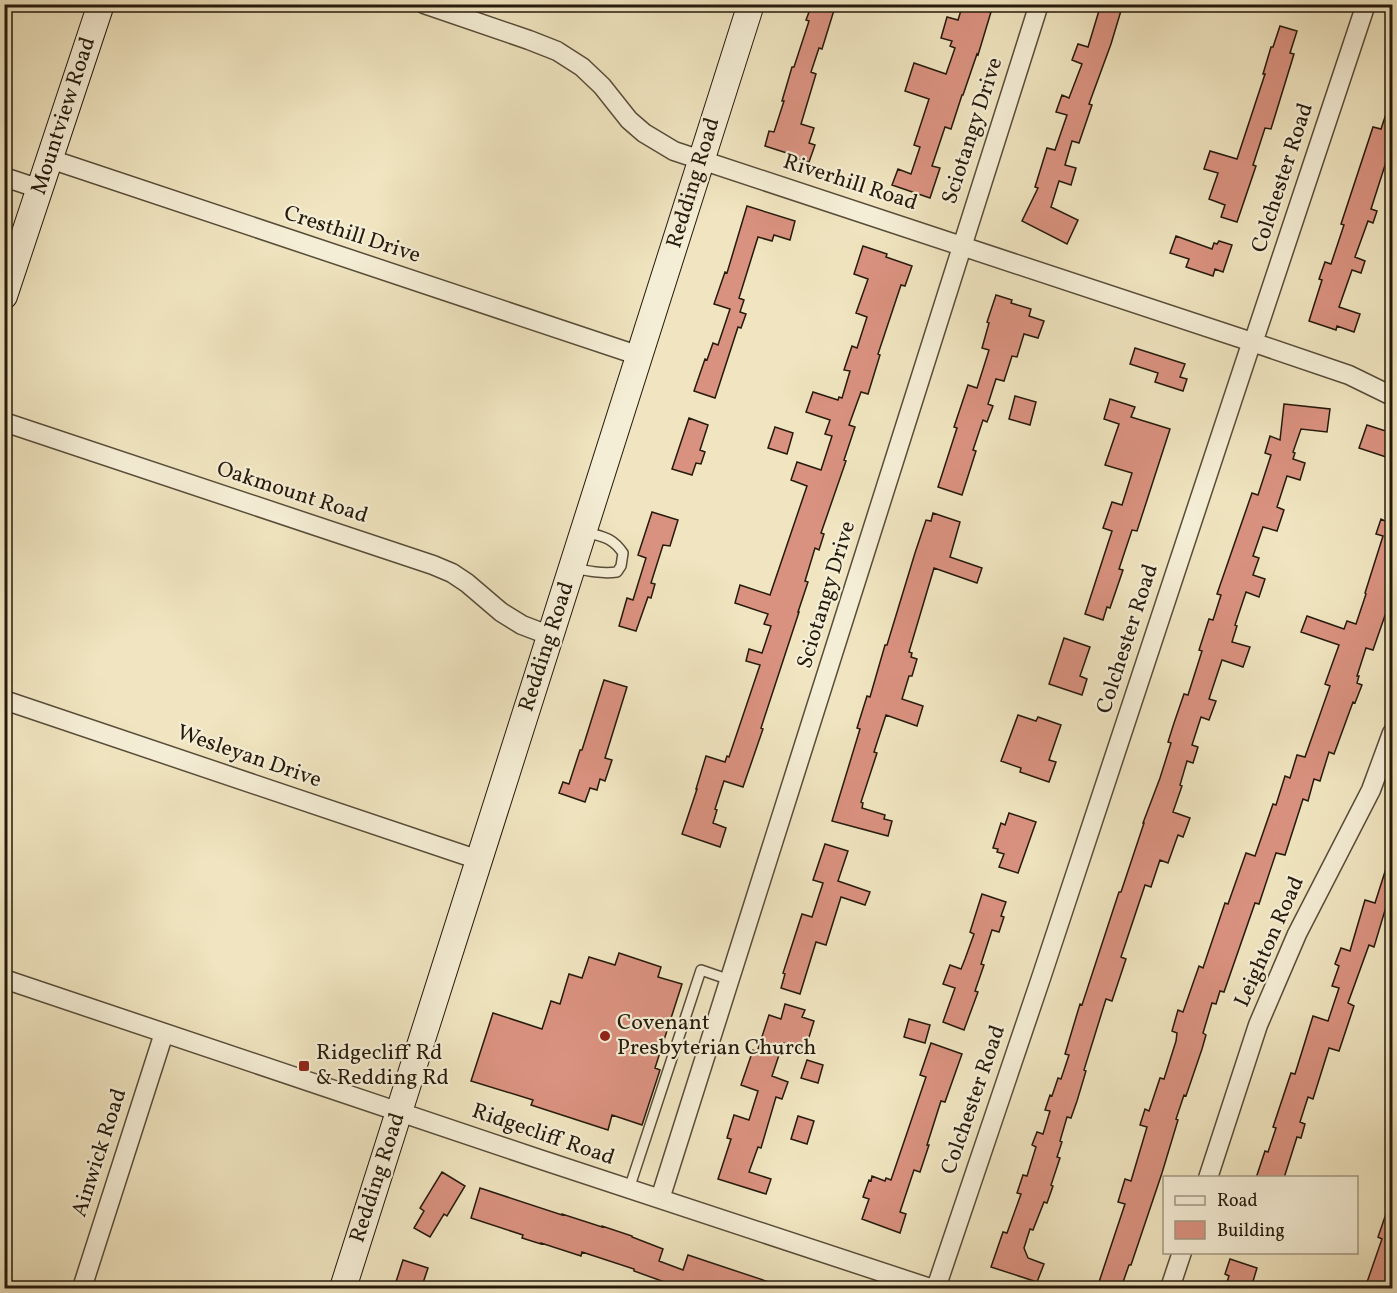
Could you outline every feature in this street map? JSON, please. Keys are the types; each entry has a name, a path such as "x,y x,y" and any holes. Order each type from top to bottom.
{"main road":[{"name":"Mountview Road","path":"4,296 101,4"},
{"name":"Redding Road","path":"343,1288 751,4"}],"street":[{"name":"Riverhill Road","path":"424,4 557,51 582,67 602,86 628,120 644,133 674,151 1349,375 1392,396"},
{"name":"Sciotangy Drive","path":"660,1199 1039,4"},
{"name":"Colchester Road","path":"936,1288 1366,4"},
{"name":"Cresthill Drive","path":"50,159 639,356"},
{"path":"4,177 40,189"},
{"name":"Oakmount Road","path":"4,422 433,565 452,573 467,583 501,612 522,625 550,636"},
{"name":"Wesleyan Drive","path":"4,700 479,860"},
{"name":"Leighton Road","path":"1209,1176 1258,1025 1297,934 1371,790 1392,734"},
{"name":"Ridgecliff Road","path":"4,979 930,1288"},
{"name":"Ainwick Road","path":"82,1288 164,1033"},
{"path":"1170,1288 1181,1254"}],"lane":[{"path":"572,568 593,573 608,573 617,572 621,566 623,553 616,543 584,531"},
{"path":"629,1189 701,970 730,980"}],"building":[{"path":"812,4 827,4 835,7 822,49 819,48 811,72 816,74 801,124 814,128 809,143 815,145 809,162 765,146 769,131 774,132 792,67 794,67 809,21 806,20"},
{"path":"963,4 991,12 951,129 945,127 932,166 940,168 930,198 892,185 898,169 911,174 920,147 914,145 929,99 905,91 914,63 946,74 955,48 950,46 952,41 941,38 947,17 958,20"},
{"path":"1101,4 1123,4 1089,104 1092,105 1079,143 1072,141 1065,165 1076,168 1071,185 1059,181 1051,207 1078,220 1067,244 1022,221 1038,188 1035,187 1047,148 1055,150 1067,115 1056,112 1062,95 1069,98 1082,64 1072,60 1078,44 1088,47"},
{"path":"1280,26 1297,31 1290,53 1294,54 1271,129 1265,128 1253,165 1256,166 1237,222 1221,217 1225,205 1209,199 1218,173 1204,169 1210,151 1237,159 1265,74 1263,74 1271,47 1273,47"},
{"path":"1390,102 1392,102 1392,161 1387,159 1371,209 1377,211 1373,223 1368,221 1355,257 1365,261 1361,273 1352,270 1339,307 1360,314 1354,332 1337,326 1336,330 1309,321 1322,280 1319,279 1325,262 1331,264 1344,225 1341,224 1373,127 1381,129"},
{"path":"747,206 795,221 790,240 774,235 772,241 758,237 739,298 744,300 740,312 746,314 741,328 738,327 715,398 694,391 713,343 718,345 730,309 714,304 725,272 727,273"},
{"path":"1176,236 1212,249 1214,243 1217,244 1219,241 1232,245 1223,272 1215,269 1213,276 1186,267 1189,259 1170,253"},
{"path":"863,246 912,266 905,286 901,285 878,354 880,355 868,394 861,392 849,425 855,427 844,460 846,461 821,533 824,534 819,550 815,548 799,612 743,787 724,781 713,823 726,828 720,847 682,834 706,756 725,762 727,756 729,757 760,665 746,661 749,649 762,653 771,626 764,624 768,614 735,603 740,585 770,595 807,486 791,480 797,462 821,470 832,436 825,434 830,420 806,412 813,392 838,400 839,397 842,398 850,371 844,370 852,346 857,348 867,317 856,313 868,279 854,274"},
{"path":"996,295 1012,300 1011,303 1031,309 1029,316 1044,321 1038,338 1024,334 1017,357 1012,356 1004,381 996,379 988,404 993,406 987,422 983,420 962,495 938,487 968,385 977,388 989,350 982,348 989,323 987,322"},
{"path":"1135,348 1185,364 1180,377 1187,379 1183,391 1155,382 1158,373 1130,364"},
{"path":"1015,396 1036,402 1030,425 1009,419"},
{"path":"1110,399 1135,407 1131,417 1170,429 1137,531 1132,530 1119,569 1123,570 1110,608 1107,607 1103,620 1085,614 1112,531 1103,528 1112,502 1122,505 1132,473 1105,465 1119,424 1104,419"},
{"path":"1284,404 1330,409 1327,432 1301,429 1293,452 1295,453 1293,459 1305,463 1300,480 1287,476 1277,507 1284,510 1277,531 1263,527 1253,556 1259,558 1253,575 1265,579 1259,597 1246,592 1232,642 1250,647 1243,667 1222,660 1209,699 1216,701 1209,720 1201,717 1192,745 1198,747 1193,763 1187,761 1173,812 1190,818 1183,837 1178,835 1168,863 1160,860 1151,887 1145,885 1121,957 1126,959 1112,1001 1106,999 1077,1101 1071,1118 1067,1117 1060,1141 1062,1142 1057,1157 1060,1158 1051,1185 1053,1186 1033,1230 1030,1229 1024,1248 1028,1258 1044,1264 1037,1282 991,1267 1003,1232 1007,1233 1021,1194 1017,1193 1023,1175 1027,1176 1036,1147 1032,1145 1037,1132 1043,1134 1050,1111 1045,1110 1058,1078 1061,1079 1069,1055 1065,1054 1080,1004 1082,1005 1160,778 1171,743 1168,742 1184,694 1188,695 1209,619 1213,620 1221,595 1217,594 1252,493 1258,495 1271,455 1265,453 1270,436 1280,440"},
{"path":"689,418 708,425 700,450 705,452 701,464 696,463 692,475 672,469"},
{"path":"1367,425 1392,433 1392,459 1359,448"},
{"path":"775,427 793,433 787,454 768,448"},
{"path":"652,512 678,520 670,546 663,545 651,583 655,584 651,598 648,597 636,631 619,626 627,598 633,600 646,558 638,555"},
{"path":"933,513 960,522 950,557 982,568 977,583 934,568 909,652 912,653 911,657 917,659 902,699 923,706 917,726 886,715 874,752 877,753 861,802 863,803 862,808 885,815 884,819 892,821 888,836 832,821 860,729 857,728 867,696 870,697 926,520 931,521"},
{"path":"1392,514 1392,602 1390,601 1373,650 1366,648 1357,676 1359,676 1357,683 1362,685 1355,703 1353,702 1334,754 1329,752 1320,781 1314,779 1308,801 1303,799 1285,855 1276,853 1259,904 1255,903 1224,992 1220,991 1216,1004 1212,1003 1203,1033 1206,1035 1202,1049 1186,1096 1184,1095 1162,1173 1121,1288 1097,1288 1125,1204 1118,1202 1125,1179 1131,1181 1147,1127 1140,1125 1145,1109 1149,1111 1160,1078 1164,1079 1176,1041 1177,1033 1172,1031 1178,1010 1183,1012 1199,966 1203,968 1225,903 1228,904 1246,853 1255,856 1285,776 1290,778 1297,755 1305,757 1330,686 1325,684 1339,645 1301,632 1307,616 1344,629 1347,621 1356,624 1383,536 1376,534 1381,519 1387,522"},
{"path":"1064,638 1090,647 1080,676 1087,679 1082,695 1049,684"},
{"path":"604,680 627,687 605,758 612,760 605,781 600,779 597,790 590,788 585,802 559,793 563,782 569,784"},
{"path":"1018,715 1036,721 1038,717 1061,725 1049,760 1056,762 1049,782 1020,772 1021,768 1001,761"},
{"path":"1009,813 1036,822 1018,873 999,867 1004,854 993,848 1001,823 1005,825"},
{"path":"825,844 848,851 838,881 870,892 865,905 841,897 826,945 816,942 800,994 781,988 785,974 783,973 802,914 812,917 823,883 813,880"},
{"path":"1390,856 1392,856 1392,887 1374,947 1369,945 1348,1003 1354,1006 1339,1051 1329,1048 1313,1099 1308,1097 1300,1122 1305,1124 1301,1138 1297,1137 1285,1176 1257,1176 1265,1151 1268,1152 1276,1128 1273,1127 1291,1073 1295,1074 1313,1016 1328,1021 1339,988 1332,986 1339,966 1335,964 1341,948 1350,951 1365,900 1375,903"},
{"path":"982,894 1006,902 999,932 992,930 981,964 984,965 975,991 978,992 964,1030 943,1022 955,988 943,984 950,965 961,969 974,934 970,932"},
{"name":"Covenant Presbyterian Church","path":"619,953 661,967 658,977 682,984 655,1068 660,1070 642,1125 612,1115 608,1130 531,1105 533,1100 471,1081 493,1013 542,1029 551,1001 560,1004 569,974 582,978 589,957 615,965"},
{"path":"785,1004 805,1010 802,1017 814,1021 805,1050 783,1043 772,1076 788,1082 782,1099 776,1097 761,1148 758,1147 749,1172 771,1179 766,1194 718,1179 731,1139 727,1138 734,1115 749,1120 758,1091 741,1085 753,1050 757,1052 769,1015 781,1019"},
{"path":"909,1019 930,1025 925,1043 904,1037"},
{"path":"931,1043 962,1054 945,1102 941,1101 920,1172 914,1170 900,1212 906,1214 900,1233 862,1219 869,1199 863,1197 872,1176 885,1181 886,1178 891,1180 926,1077 920,1075"},
{"path":"807,1060 823,1065 818,1083 801,1078"},
{"path":"798,1116 814,1121 807,1144 791,1139"},
{"path":"442,1172 465,1186 447,1216 444,1214 430,1237 414,1228 424,1211 420,1208"},
{"path":"480,1188 632,1236 663,1249 659,1261 683,1270 688,1255 781,1286 780,1288 669,1288 670,1284 634,1271 634,1269 582,1252 581,1256 541,1244 522,1238 523,1235 471,1218"},
{"path":"1390,1202 1392,1203 1392,1288 1365,1288 1382,1239 1378,1237"},
{"path":"1230,1259 1257,1268 1251,1288 1225,1288 1229,1276 1225,1274"},
{"path":"403,1260 428,1268 422,1286 415,1283 413,1288 394,1288"}],"place":[{"name":"Covenant Presbyterian Church","path":"605,1036"},
{"name":"Ridgecliff Rd & Redding Rd","path":"304,1066"}]}
